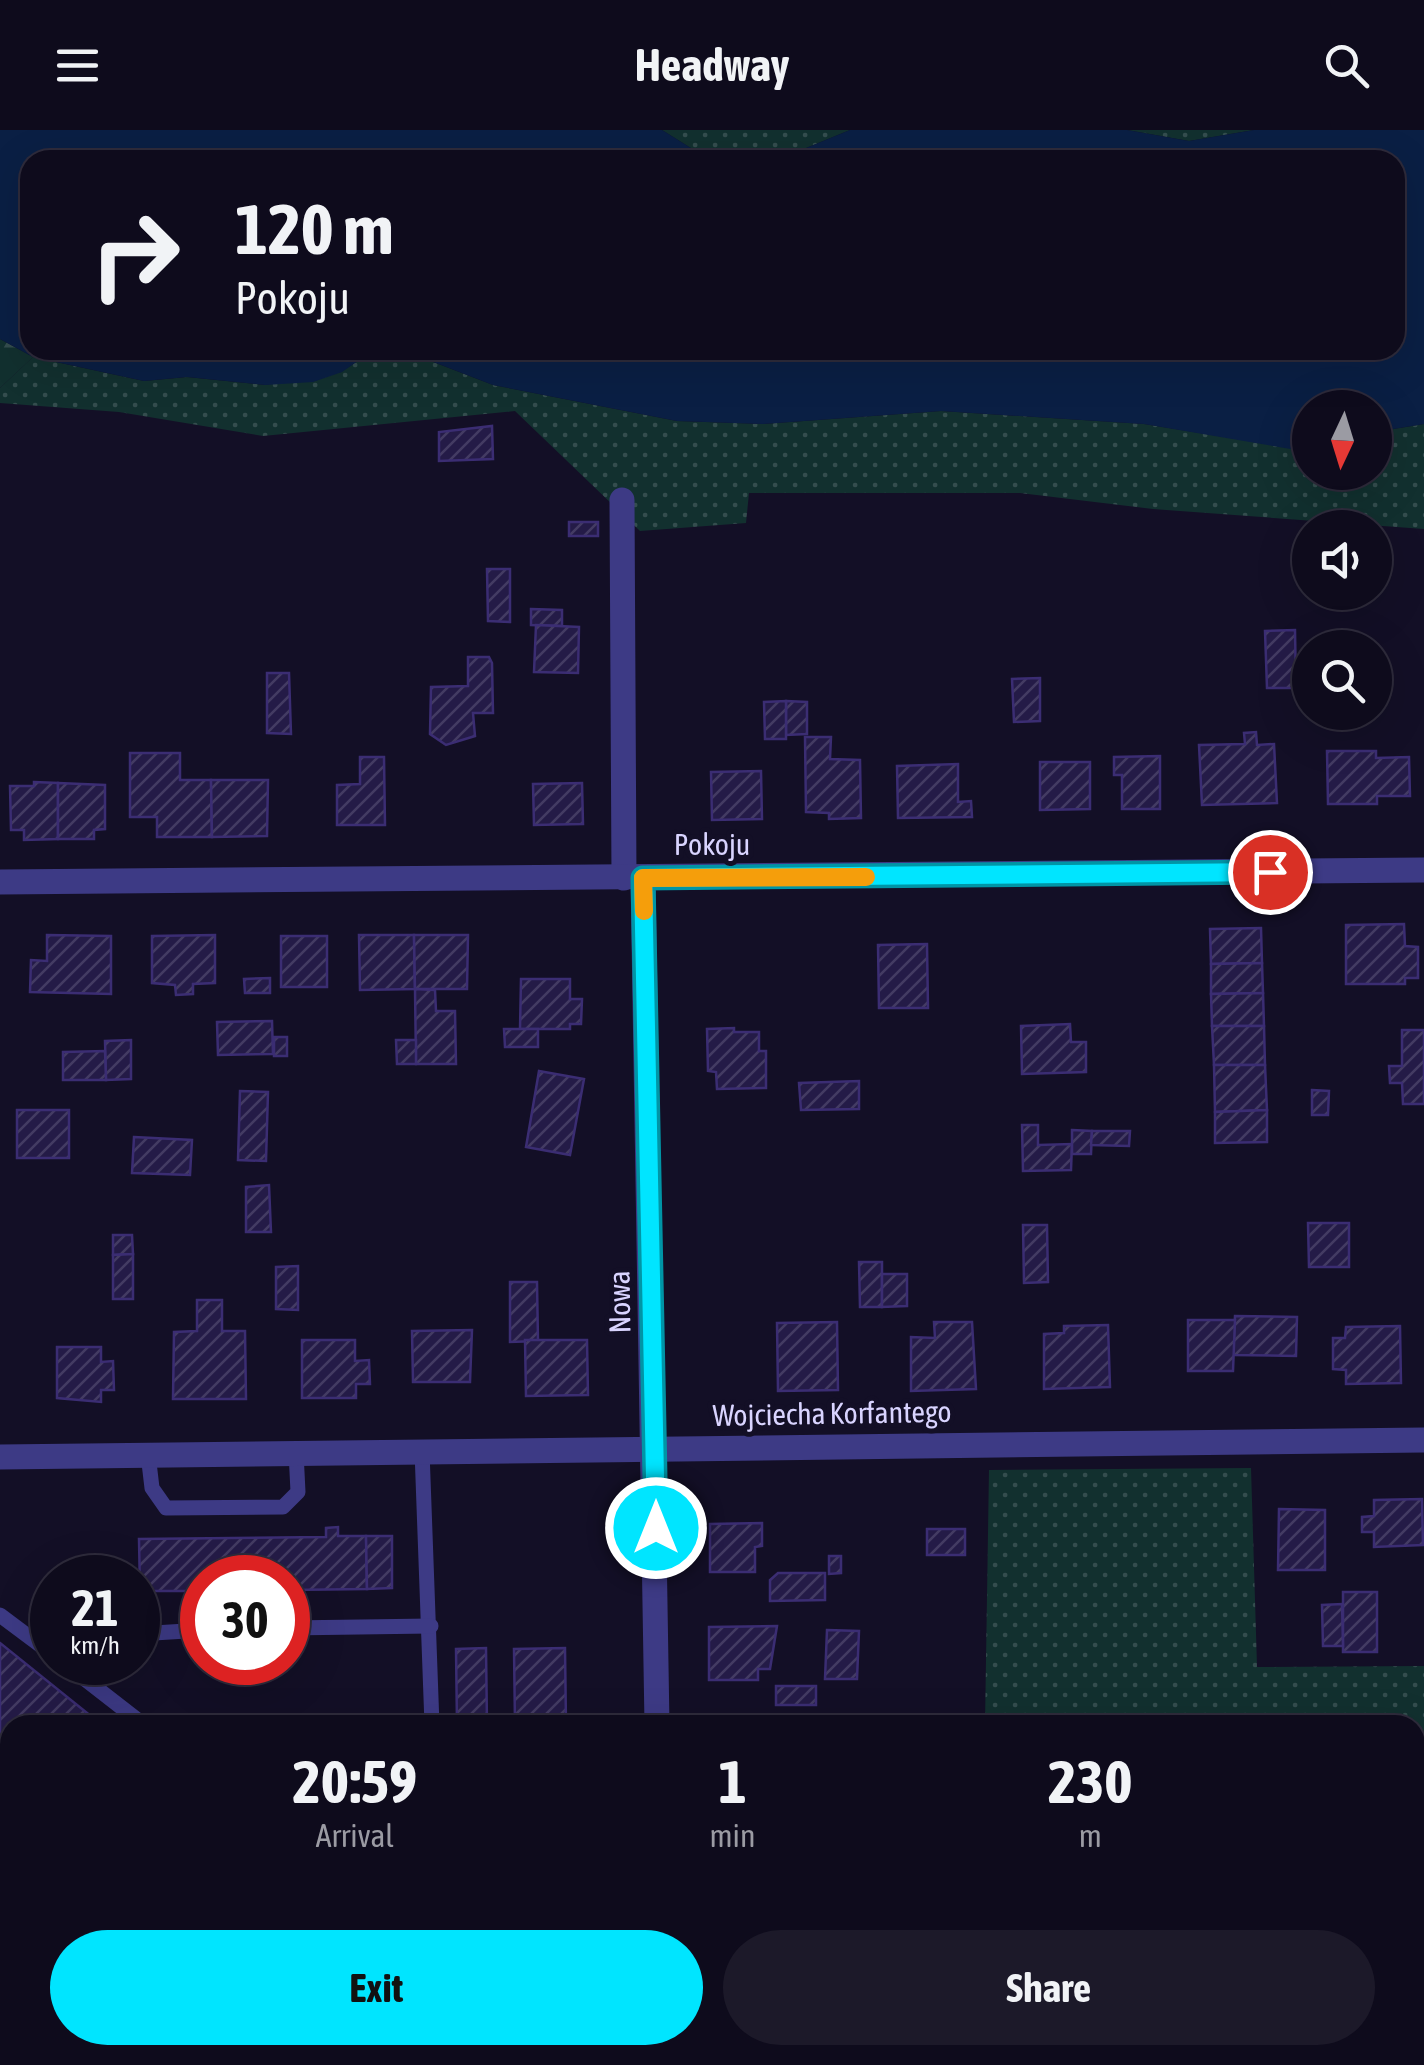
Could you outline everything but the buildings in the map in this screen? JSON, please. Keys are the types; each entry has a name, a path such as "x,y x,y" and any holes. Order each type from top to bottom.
{"street":[{"name":"Nowa","path":"622,500 656,1449 657,1715"},
{"name":"Pokoju","path":"0,882 1424,870"},
{"name":"Wojciecha Korfantego","path":"0,1456 1424,1440"}],"lane":[{"path":"422,1451 432,1715"},
{"path":"148,1454 152,1488 166,1508 283,1508 298,1492 296,1452"},
{"path":"0,1614 30,1637"},
{"path":"310,1628 431,1626"},
{"path":"92,1685 131,1715"}],"green space":[{"path":"662,130 850,130 801,150 694,150"},
{"path":"1127,130 1254,130 1189,141"},
{"path":"0,339 20,350 20,360 30,360 0,388"},
{"path":"30,360 47,360 144,381 187,377 265,385 341,372 359,360 428,360 493,385 677,421 763,424 941,411 1144,424 1292,448 1292,490 1392,490 1392,429 1424,424 1424,529 1392,527 1392,510 1292,510 1292,519 1153,509 1020,493 749,493 746,523 640,531 515,411 263,436 119,412 0,403 0,388"},
{"path":"1251,1468 1257,1667 1424,1666 1424,1715 985,1715 989,1470"}],"water":[{"path":"0,130 662,130 694,150 20,150 20,350 0,339"},
{"path":"850,130 1127,130 1189,141 1254,130 1424,130 1424,424 1392,429 1392,390 1292,390 1292,449 1144,424 941,411 763,424 677,421 493,385 428,360 1405,360 1405,150 801,150"},
{"path":"47,360 359,360 342,372 313,382 265,385 187,377 144,381"}],"slow traffic":[{"path":"644,911 643,878 866,877"}],"route":[{"path":"656,1528 643,878 1270,872"}]}
